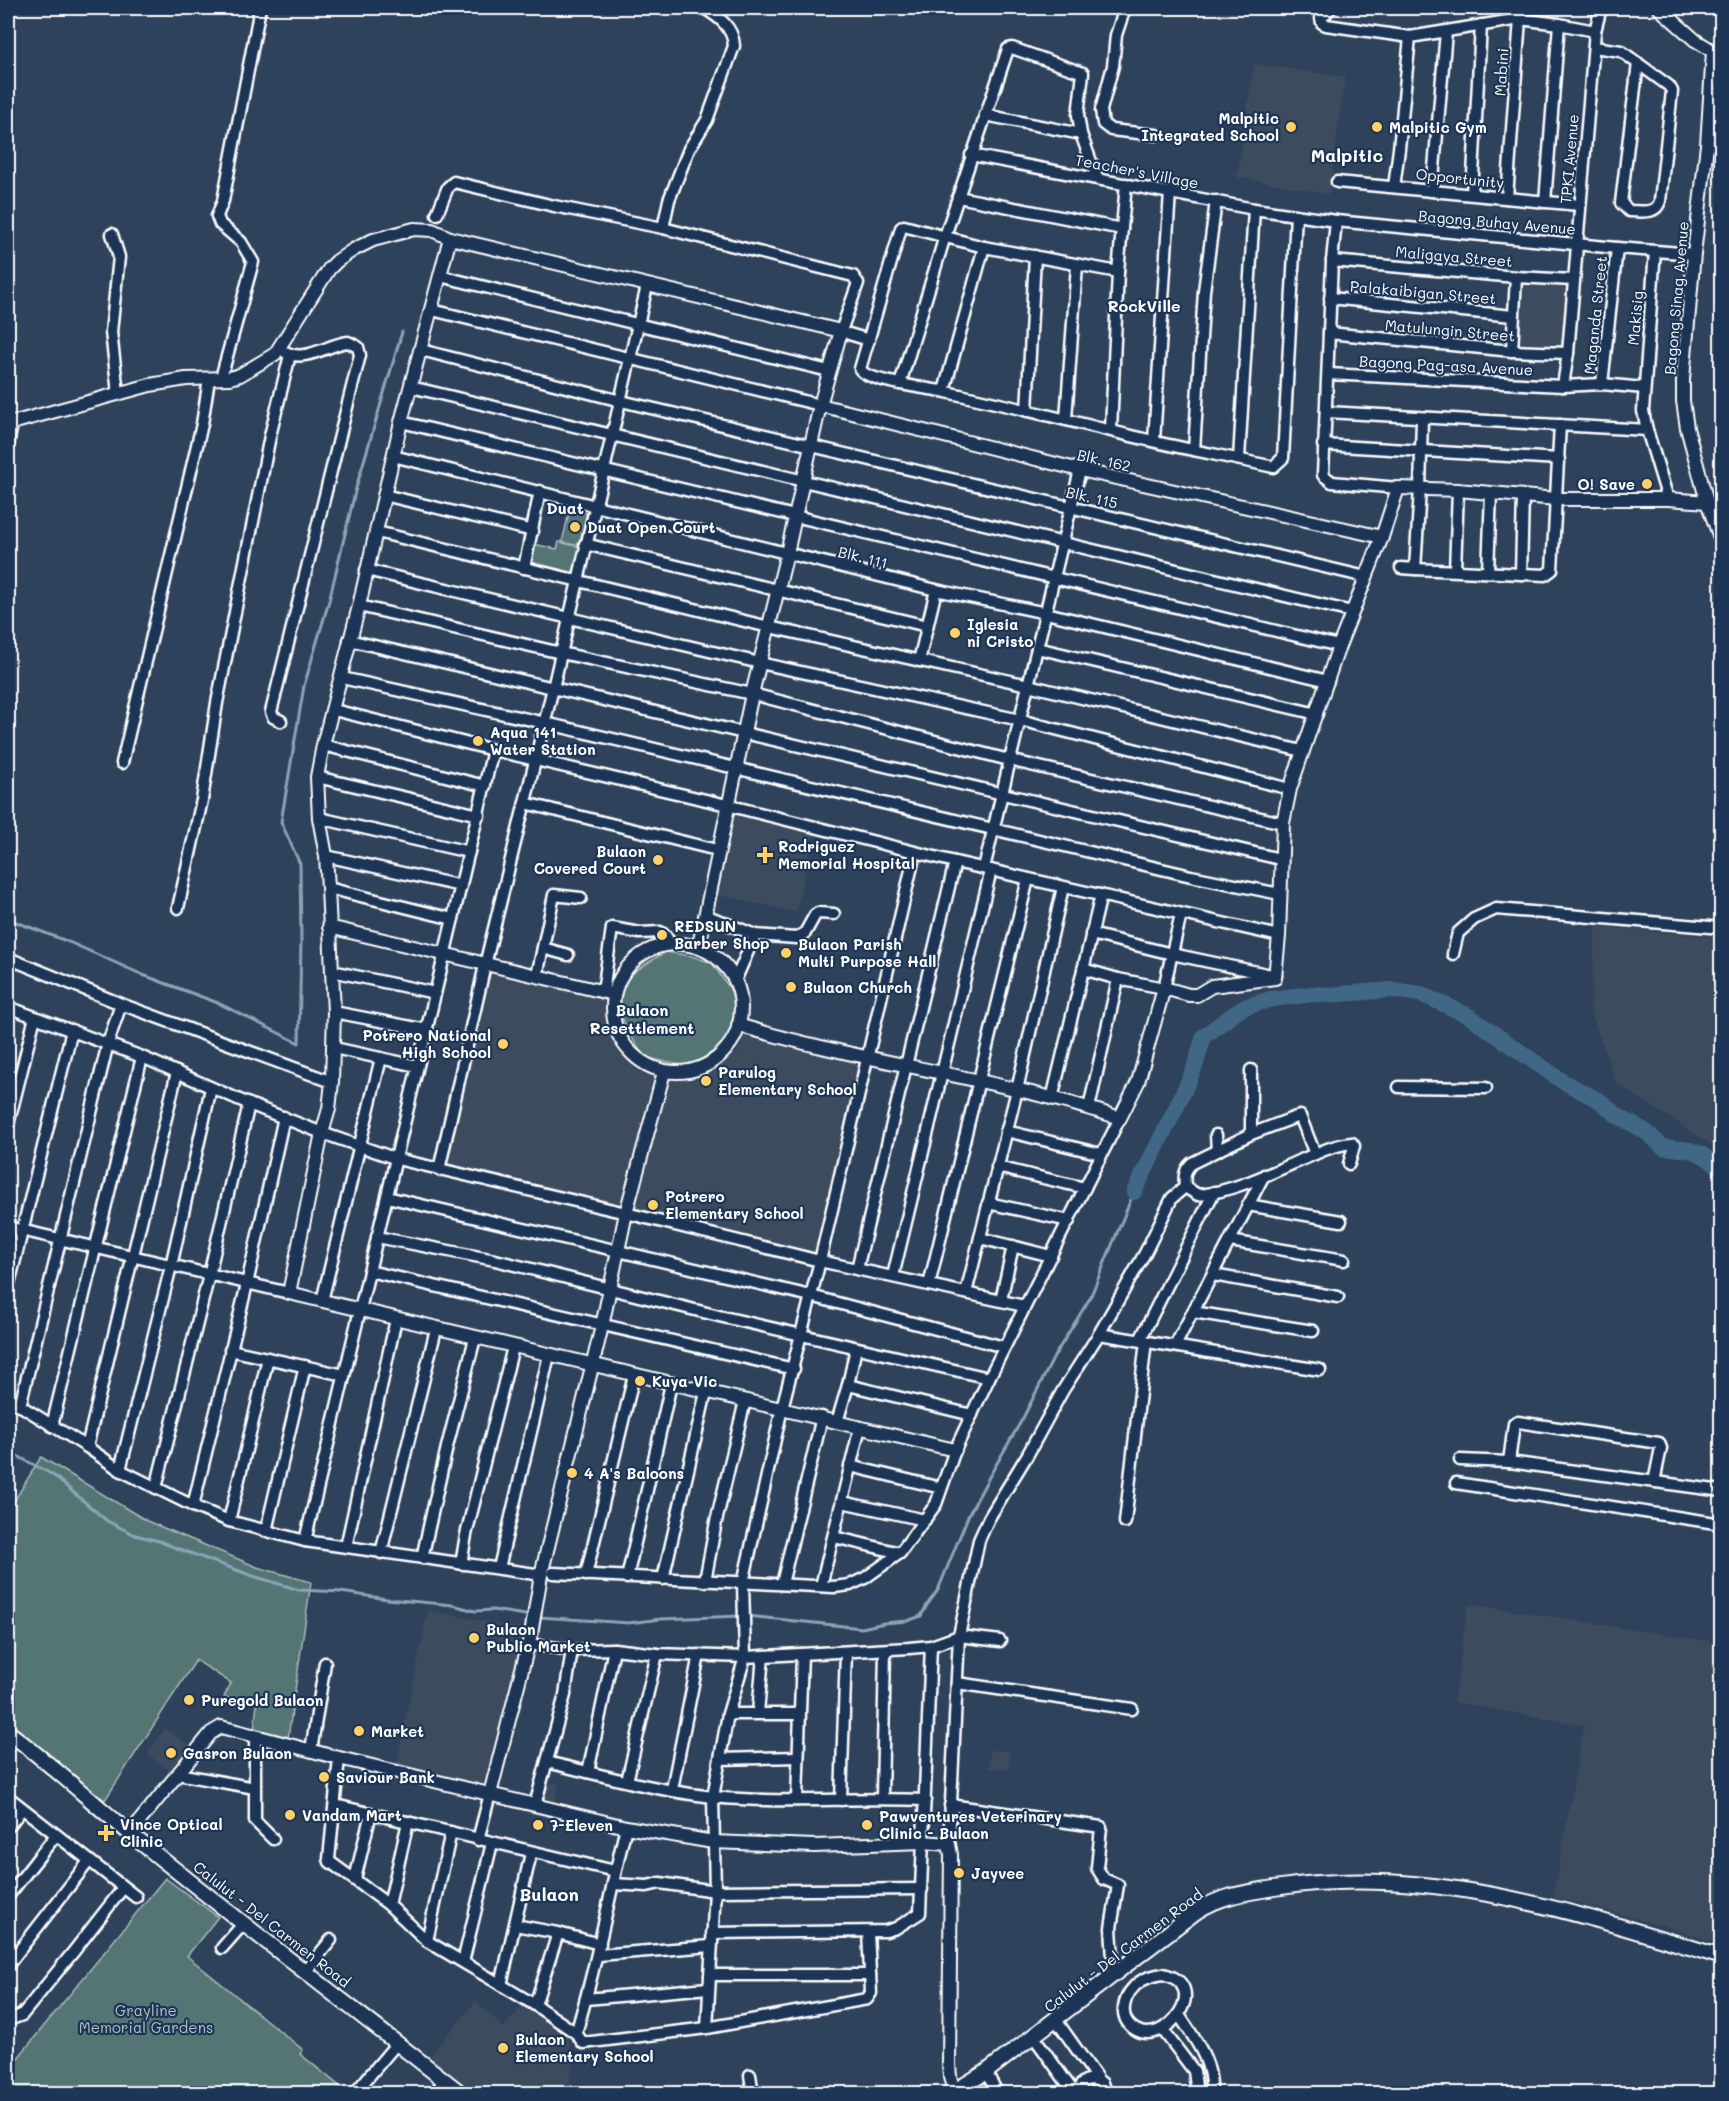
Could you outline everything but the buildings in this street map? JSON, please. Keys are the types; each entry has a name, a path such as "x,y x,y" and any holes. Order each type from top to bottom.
{"main road":[{"name":"Calulut - Del Carmen Road","path":"8,1732 130,1833 462,2094"},
{"name":"Calulut - Del Carmen Road","path":"952,2092 986,2072 1034,2037 1197,1911 1219,1899 1238,1893 1332,1882 1416,1884 1477,1891 1582,1916 1722,1958"}],"street":[{"path":"122,763 202,424 253,262 241,242 220,224 217,216 223,201 260,8"},
{"path":"663,228 669,200 689,149 707,120 734,46 734,39 728,26 704,8"},
{"path":"1125,8 1116,35 1113,66 1101,110 1103,124 1111,130 1156,135"},
{"path":"1331,8 1321,18 1322,23 1410,37 1520,20 1559,24 1595,32"},
{"name":"TPKI Avenue","path":"1563,386 1568,353 1595,32 1601,8"},
{"path":"1659,8 1695,40 1717,50"},
{"name":"Mabini","path":"1507,198 1520,20"},
{"path":"1545,202 1559,24"},
{"path":"1472,194 1481,25"},
{"path":"1432,191 1446,32"},
{"path":"1394,187 1410,37"},
{"path":"1594,47 1614,48 1638,63 1669,86 1672,91 1658,207 1654,210 1629,211 1621,203 1638,63"},
{"path":"900,384 945,236 1006,51 1012,48 1083,73 1078,116 1081,134 1097,178"},
{"name":"Bagong Sinag Avenue","path":"1717,50 1694,254 1683,401 1707,502 1722,543"},
{"path":"985,115 1081,134"},
{"name":"Teacher's Village","path":"971,155 1296,215"},
{"path":"436,214 448,187 454,182 554,206 663,228 854,276 858,283 845,332 829,371 820,405 727,805 699,945"},
{"name":"Opportunity","path":"1337,182 1579,205"},
{"path":"1111,430 1118,272 1126,184"},
{"path":"1154,441 1170,192"},
{"path":"958,197 1122,228"},
{"path":"1194,450 1204,291 1216,201"},
{"path":"1239,459 1254,209"},
{"path":"1118,272 984,247 908,226 901,228 860,369 865,375 900,384 944,391 1154,441 1273,466 1282,458 1296,215"},
{"name":"Bagong Buhay Avenue","path":"1296,215 1336,222 1694,254"},
{"path":"1336,222 1330,298 1327,412 1323,445 1323,475 1327,480 1398,488 1458,490 1556,499 1668,499 1707,502"},
{"path":"178,908 202,800 217,703 285,352 329,269 354,250 373,240 414,229 432,230 450,238 845,332 869,340"},
{"path":"112,234 119,257 111,332 118,393"},
{"path":"289,1293 329,1109 334,1048 328,888 326,856 319,818 318,777 323,745 342,678 401,422 450,238"},
{"path":"944,391 984,247"},
{"name":"Maganda Street","path":"1602,384 1617,248"},
{"name":"Makisig","path":"1655,251 1643,411 1668,499"},
{"path":"1027,411 1035,256"},
{"name":"Maligaya Street","path":"1332,261 1573,280"},
{"path":"1066,419 1077,265"},
{"path":"440,276 829,371"},
{"path":"1512,351 1516,277"},
{"path":"439,1170 485,965 545,723 646,286"},
{"name":"Palakaibigan Street","path":"1330,298 1514,316"},
{"path":"432,310 820,405"},
{"name":"Matulungin Street","path":"1329,333 1512,351 1568,353"},
{"path":"8,445 10,424 118,393 186,379 240,375 275,354 285,352 306,355 348,342 358,347 360,355 271,712 273,717 281,721"},
{"name":"Blk. 115","path":"421,350 621,401 1366,577"},
{"name":"Bagong Pag-asa Avenue","path":"1328,374 1563,386 1602,384 1644,388"},
{"path":"411,387 1352,612"},
{"name":"Blk. 162","path":"820,405 1080,470 1382,537"},
{"path":"1327,412 1647,430"},
{"path":"1415,569 1422,418"},
{"path":"401,422 1340,646"},
{"path":"1401,568 1545,575 1552,570 1560,425"},
{"path":"1323,445 1559,459"},
{"name":"Blk. 111","path":"393,456 936,590 1046,613 1328,681"},
{"path":"893,1276 943,1073 988,869 994,828 1009,760 1080,470"},
{"path":"1276,976 1282,823 1290,789 1398,488"},
{"path":"1455,570 1458,490"},
{"path":"524,568 540,491"},
{"path":"1488,572 1491,494"},
{"path":"384,495 533,531"},
{"path":"1521,574 1523,496"},
{"path":"377,532 769,627 1028,685 1302,751"},
{"path":"585,544 927,626"},
{"path":"366,570 569,616 760,663 1020,720 1290,789"},
{"path":"919,661 936,590"},
{"path":"359,606 752,694 1009,760 1282,823"},
{"path":"349,640 1280,860"},
{"path":"1037,648 1317,714"},
{"path":"342,678 545,723 1191,876 1280,894"},
{"path":"334,710 915,853 1279,936"},
{"path":"323,745 485,786"},
{"path":"305,1541 493,750"},
{"path":"318,777 479,815"},
{"path":"525,803 717,850"},
{"path":"319,818 469,852"},
{"path":"707,2028 715,1891 713,1797 728,1714 745,1658 743,1583 782,1408 794,1369 820,1261 915,853"},
{"path":"326,856 461,886"},
{"path":"857,1269 955,862"},
{"path":"929,1285 1028,879"},
{"path":"966,1293 1017,1090 1063,887"},
{"path":"328,888 453,919"},
{"path":"537,976 555,895 581,898"},
{"path":"1052,1099 1101,895"},
{"path":"1453,954 1458,933 1474,919 1496,909 1722,928"},
{"path":"705,915 754,935 796,938 805,933 818,913 834,914"},
{"path":"553,1573 743,1583 850,1585 900,1554 936,1504 955,1450 988,1378 1138,1082 1164,988 1181,914"},
{"path":"329,927 608,993"},
{"path":"608,993 642,955 670,943 699,945 718,957 741,992 741,1012 738,1025 731,1042 717,1058 693,1071 664,1072 639,1061 624,1047 614,1024 608,993 612,928 640,933 660,932 670,943"},
{"path":"1091,934 1276,976"},
{"path":"735,981 754,935"},
{"path":"543,948 568,955"},
{"path":"8,958 121,1004 332,1082"},
{"path":"1083,969 1189,995 1197,995 1212,986 1273,979 1276,976"},
{"path":"332,971 435,993"},
{"path":"1089,1108 1118,979"},
{"path":"20,1406 108,1043 121,1004"},
{"path":"8,1007 108,1043 322,1133 397,1159 626,1212 820,1261 1024,1306"},
{"path":"334,1012 427,1030"},
{"path":"8,1125 35,1017"},
{"path":"738,1025 868,1058 1017,1090 1120,1118"},
{"path":"8,1288 72,1030"},
{"path":"334,1048 417,1066"},
{"path":"52,1425 142,1057"},
{"path":"322,1301 358,1145 381,1058"},
{"path":"1251,1070 1251,1134"},
{"path":"87,1447 177,1072"},
{"path":"478,1840 529,1639 541,1575 602,1326 626,1212 664,1072"},
{"path":"1399,1087 1486,1088"},
{"path":"120,1470 171,1266 211,1088"},
{"path":"156,1488 249,1104"},
{"path":"1185,1187 1184,1176 1192,1163 1251,1134 1300,1116 1314,1154"},
{"path":"193,1506 247,1284 284,1118"},
{"path":"1006,1131 1101,1154"},
{"path":"1216,1135 1217,1150"},
{"path":"1185,1187 1198,1195 1214,1192 1264,1175 1332,1146 1352,1143 1354,1146 1349,1164"},
{"path":"997,1167 1085,1188"},
{"path":"1175,1346 1264,1175"},
{"path":"952,2092 949,2064 950,1805 959,1636 972,1565 988,1518 1028,1455 1063,1390 1099,1334 1172,1198 1185,1187"},
{"path":"1125,1522 1143,1341 1214,1192"},
{"path":"387,1197 811,1296 1004,1347"},
{"path":"988,1203 1069,1221"},
{"path":"1248,1205 1341,1221"},
{"path":"8,1227 955,1450"},
{"path":"377,1237 495,1260 988,1378"},
{"path":"980,1238 1051,1256"},
{"path":"1230,1241 1344,1260"},
{"path":"1001,1300 1013,1246"},
{"path":"369,1271 794,1369"},
{"path":"1213,1275 1338,1297"},
{"path":"1193,1312 1313,1330"},
{"path":"346,1547 396,1319"},
{"path":"381,1552 436,1329"},
{"path":"1099,1334 1320,1370"},
{"path":"422,1558 475,1338"},
{"path":"461,1564 466,1535 513,1347"},
{"path":"837,1422 856,1348"},
{"path":"230,1350 344,1375"},
{"path":"499,1568 549,1355"},
{"path":"229,1521 268,1358"},
{"path":"266,1531 305,1366"},
{"path":"586,1575 634,1375"},
{"path":"627,1578 671,1384"},
{"path":"848,1385 972,1415"},
{"path":"663,1579 706,1392"},
{"path":"8,1398 120,1470 229,1521 305,1541 535,1574"},
{"path":"705,1581 716,1522 745,1401"},
{"path":"782,1584 822,1417"},
{"path":"1509,1462 1514,1424 1518,1422 1659,1443 1661,1448 1654,1482"},
{"path":"821,1586 860,1427"},
{"path":"1460,1460 1509,1462 1722,1491"},
{"path":"850,1466 941,1488"},
{"path":"1456,1483 1722,1524"},
{"path":"842,1502 925,1520"},
{"path":"834,1537 900,1554"},
{"path":"529,1639 572,1650 614,1649 657,1654 745,1658 932,1646 959,1636 1000,1641"},
{"path":"712,1933 886,1931 896,1928 920,1913 932,1646"},
{"path":"588,1773 614,1649"},
{"path":"535,1805 565,1695 572,1650"},
{"path":"882,1798 885,1650"},
{"path":"841,1800 846,1652"},
{"path":"627,1781 657,1654"},
{"path":"797,1800 802,1654"},
{"path":"672,1790 699,1655"},
{"path":"758,1713 763,1656"},
{"path":"311,1751 325,1663"},
{"path":"957,1683 1132,1709"},
{"path":"728,1714 799,1714"},
{"path":"130,1833 211,1733 218,1728 626,1827 713,1842 815,1846 923,1842 949,1844"},
{"path":"255,1736 255,1821 273,1839"},
{"path":"720,1759 798,1757"},
{"path":"339,1758 329,1860 389,1905 426,1941 535,2006 576,2033 583,2043 707,2028 867,1999 871,1993 868,1932"},
{"path":"547,1762 588,1773 713,1797 797,1800 882,1798 925,1800"},
{"path":"178,1774 255,1788"},
{"path":"8,1797 136,1897"},
{"path":"335,1805 615,1871"},
{"path":"950,1805 1101,1827 1097,1868 1104,1879 1118,1885 1111,1928 1122,1968 1137,1984"},
{"path":"8,1827 22,1809"},
{"path":"355,1879 371,1813"},
{"path":"389,1905 408,1822"},
{"path":"576,2033 599,1949 626,1827"},
{"path":"426,1941 451,1832"},
{"path":"8,1896 56,1835"},
{"path":"463,1962 492,1843"},
{"path":"501,1985 531,1853"},
{"path":"8,1965 88,1861"},
{"path":"613,1884 640,1886 660,1883 715,1891 922,1889"},
{"path":"8,2016 14,2018 22,2015 123,1888"},
{"path":"222,1948 244,1923"},
{"path":"515,1925 558,1933 599,1949 711,1946"},
{"path":"535,2006 558,1933"},
{"path":"305,1972 331,1940"},
{"path":"1163,1974 1177,1980 1183,1988 1186,1997 1179,2015 1162,2028 1144,2033 1134,2029 1126,2021 1123,2012 1125,1999 1137,1984 1163,1974"},
{"path":"710,1975 870,1975"},
{"path":"586,1999 708,1988"},
{"path":"1179,2015 1208,2064 1211,2094"},
{"path":"1056,2020 1105,2088 1106,2094"},
{"path":"1162,2028 1194,2071 1197,2094"},
{"path":"1034,2037 1076,2094"},
{"path":"1179,2050 1195,2040"},
{"path":"354,2094 398,2043"},
{"path":"986,2072 998,2094"},
{"path":"750,2075 753,2094"},
{"path":"434,2094 445,2080"},
{"path":"1076,2094 1085,2080 1099,2081"}],"shaded area":[{"name":"Malpitic Integrated School","path":"1254,64 1345,77 1329,194 1237,177"},
{"path":"1518,279 1570,282 1566,352 1514,346"},
{"name":"Rodriguez Memorial Hospital","path":"731,812 815,832 796,912 713,894"},
{"path":"1596,926 1721,938 1721,1151 1616,1083 1590,1010"},
{"path":"489,968 606,996 605,1011 614,1036 636,1070 656,1077 624,1209 445,1168"},
{"path":"744,1029 862,1061 819,1256 634,1212 666,1078 693,1081 738,1052"},
{"path":"1468,1604 1721,1643 1721,1944 1668,1927 1553,1897 1584,1725 1454,1702"},
{"name":"Bulaon Public Market","path":"428,1610 523,1629 490,1785 396,1767"},
{"path":"165,1729 192,1747 171,1772 147,1754"},
{"path":"990,1750 1010,1751 1009,1769 989,1768"},
{"path":"547,1783 559,1784 555,1803 544,1801"},
{"name":"Bulaon Elementary School","path":"476,2001 503,2028 527,2002 568,2038 573,2060 568,2093 473,2094 428,2058"}],"green space":[{"name":"Duat Open Court","path":"570,509 587,513 579,546 562,542"},
{"path":"559,542 581,547 573,577 528,566 533,544 557,549"},
{"path":"666,952 691,956 712,963 737,999 727,1043 689,1067 644,1057 626,1028 619,1007 623,986 630,976"},
{"path":"41,1457 147,1521 257,1567 311,1582 288,1738 254,1730 257,1703 224,1697 231,1683 196,1660 105,1800 8,1727 8,1511"},
{"name":"Grayline Memorial Gardens","path":"165,1878 218,1917 187,1956 303,2050 300,2054 343,2089 340,2093 8,2093 8,2070"}],"waterway":[{"path":"8,919 69,942 143,975 218,1003 299,1043 300,864 281,822 304,686 329,601 356,488 402,332"},
{"path":"1134,1192 1178,1104 1195,1066 1204,1036 1242,1008 1271,999 1313,994 1391,990 1421,994 1469,1016 1562,1081 1600,1101 1618,1116 1645,1131 1663,1147 1690,1150 1701,1154 1722,1168"},
{"path":"748,1616 862,1628 907,1621 921,1616 938,1590 969,1514 1023,1418 1055,1355 1090,1298 1134,1192"},
{"path":"8,1451 53,1475 107,1521 135,1535 159,1541 253,1576 299,1590 341,1592 453,1605 475,1611 493,1610 532,1616"},
{"path":"539,1617 629,1623 661,1619 741,1616"}],"place":[{"name":"Malpitic Integrated School","path":"1291,127"},
{"name":"Malpitic Gym","path":"1377,127"},
{"name":"O! Save","path":"1647,484"},
{"name":"Duat Open Court","path":"575,527"},
{"name":"Iglesia ni Cristo","path":"955,633"},
{"name":"Aqua 141 Water Station","path":"478,741"},
{"name":"Rodriguez Memorial Hospital","path":"765,855"},
{"name":"Bulaon Covered Court","path":"658,860"},
{"name":"REDSUN Barber Shop","path":"662,935"},
{"name":"Bulaon Parish Multi Purpose Hall","path":"786,953"},
{"name":"Bulaon Church","path":"791,987"},
{"name":"Potrero National High School","path":"503,1044"},
{"name":"Parulog Elementary School","path":"706,1081"},
{"name":"Potrero Elementary School","path":"653,1205"},
{"name":"Kuya Vic","path":"640,1381"},
{"name":"4 A's Baloons","path":"572,1473"},
{"name":"Bulaon Public Market","path":"474,1638"},
{"name":"Puregold Bulaon","path":"189,1700"},
{"name":"Market","path":"359,1731"},
{"name":"Gasron Bulaon","path":"171,1753"},
{"name":"Saviour Bank","path":"324,1777"},
{"name":"Vandam Mart","path":"290,1815"},
{"name":"7-Eleven","path":"538,1825"},
{"name":"Pawventures Veterinary Clinic - Bulaon","path":"867,1825"},
{"name":"Vince Optical Clinic","path":"106,1833"},
{"name":"Jayvee","path":"959,1873"},
{"name":"Bulaon Elementary School","path":"503,2048"}],"district":[{"name":"Malpitic","path":"1347,155"},
{"name":"RockVille","path":"1144,305"},
{"name":"Duat","path":"565,507"},
{"name":"Bulaon Resettlement","path":"642,1018"},
{"name":"Bulaon","path":"549,1894"}]}
